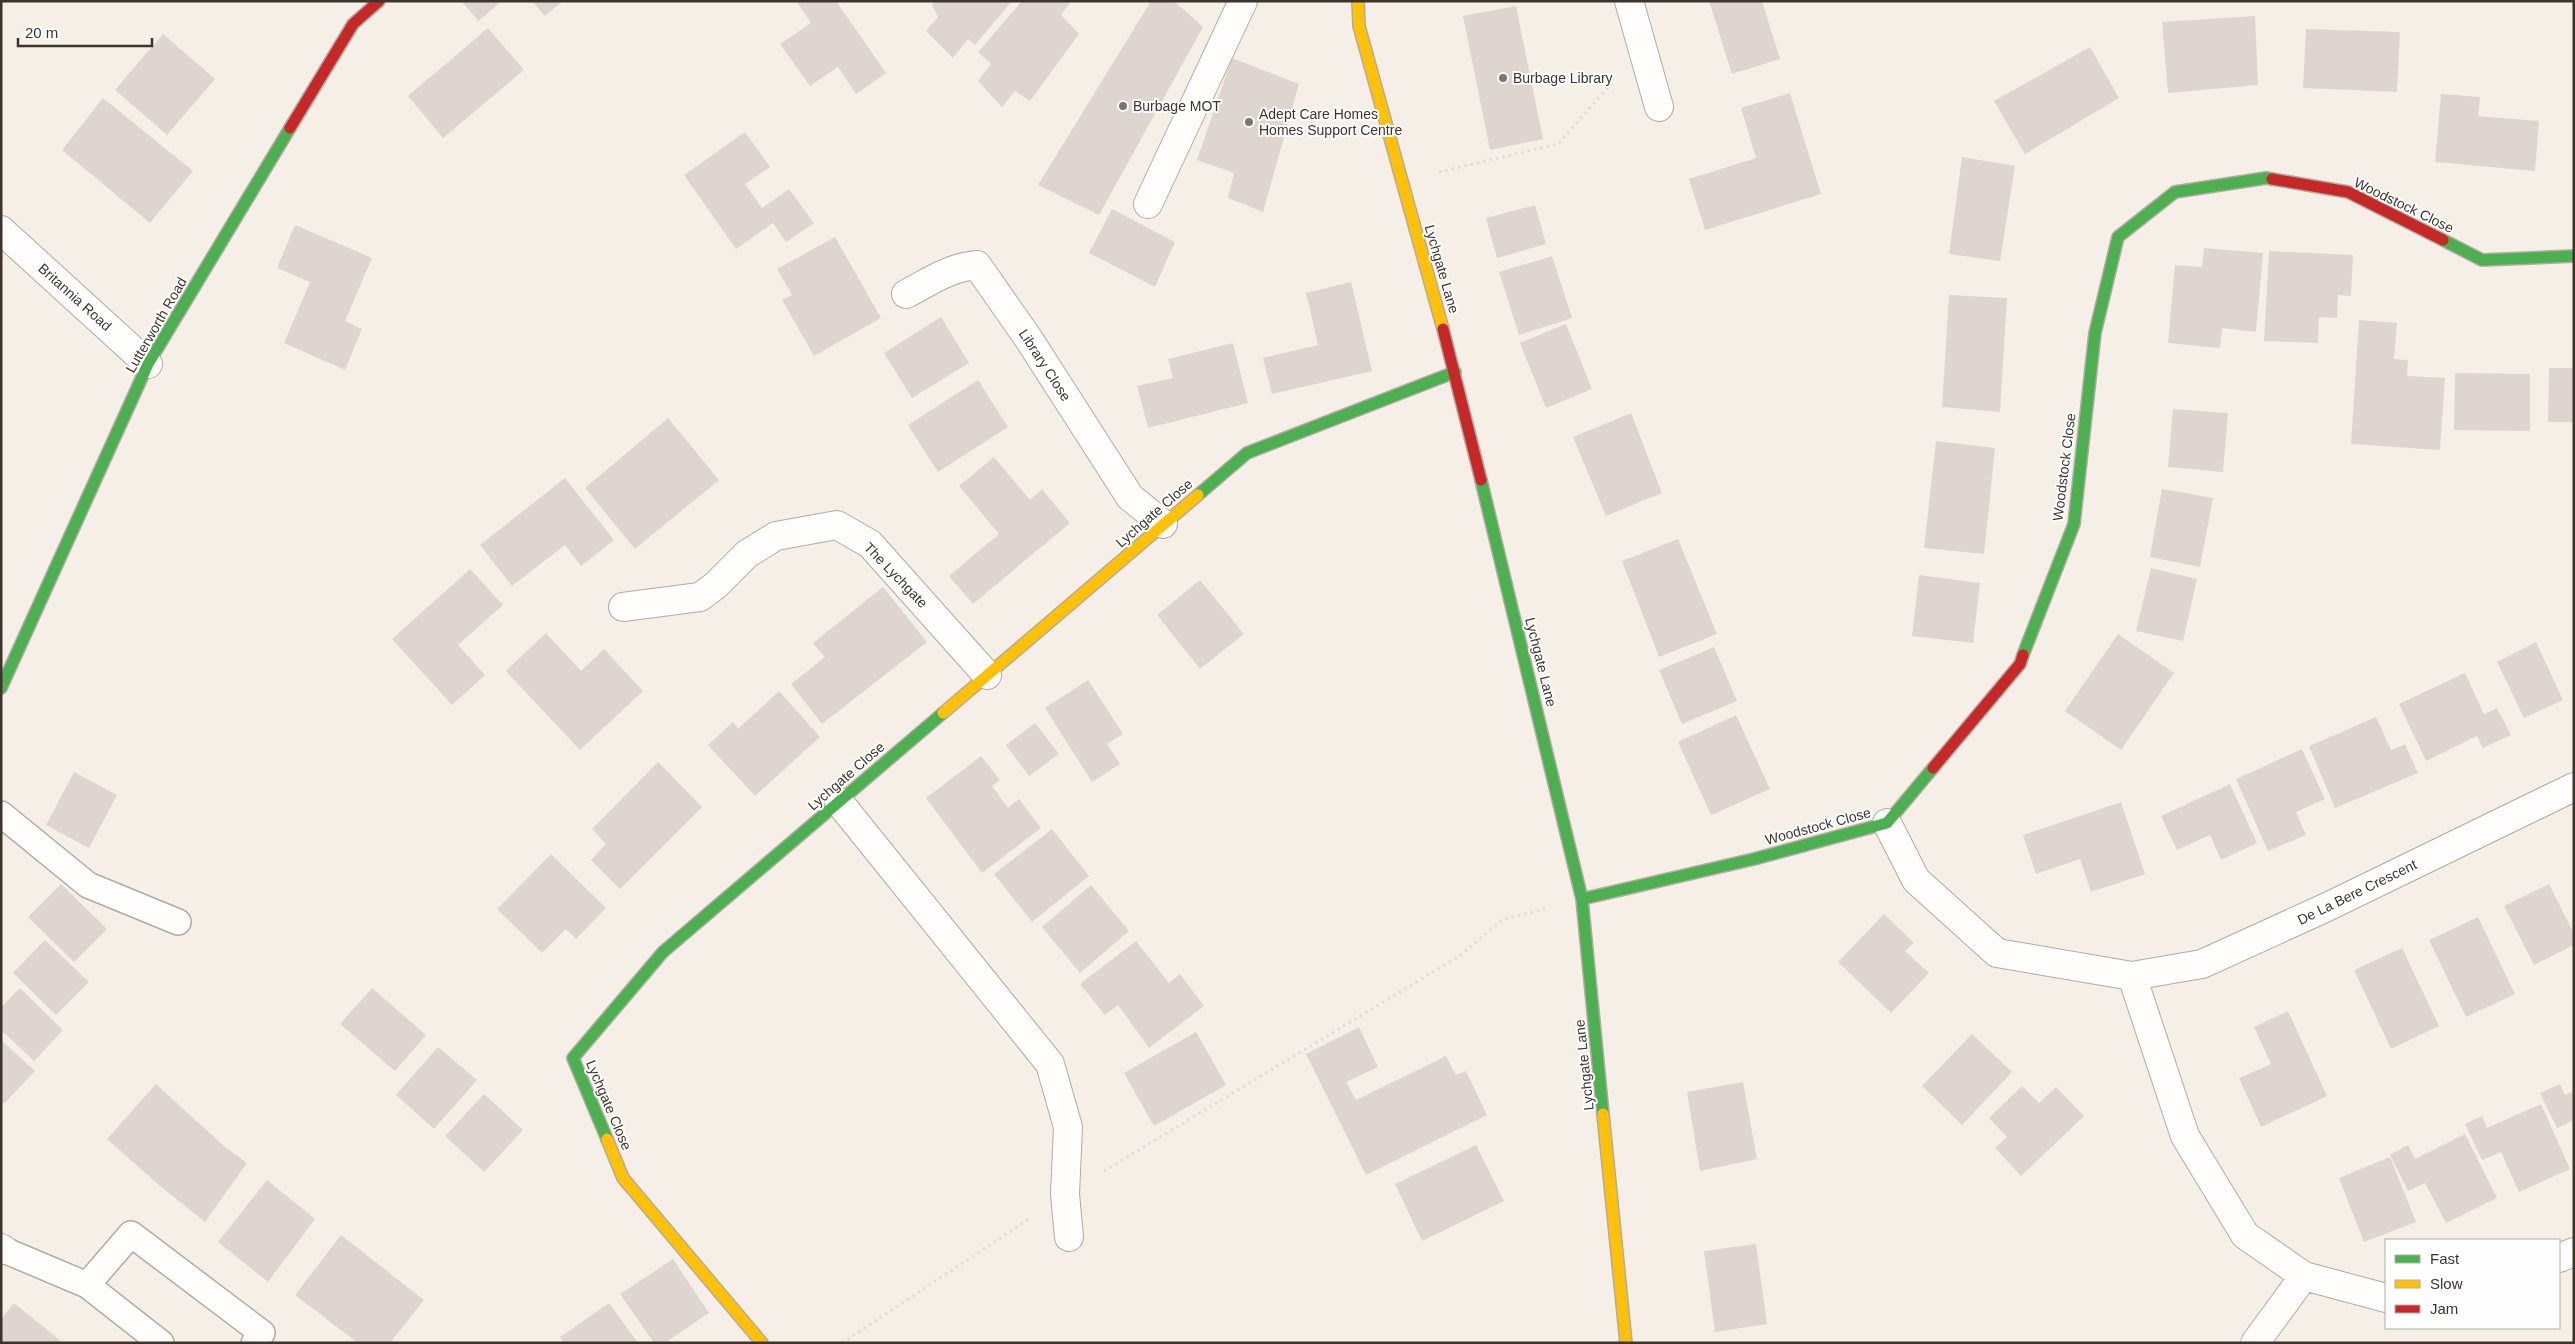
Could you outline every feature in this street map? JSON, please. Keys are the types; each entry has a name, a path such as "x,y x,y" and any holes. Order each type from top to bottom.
{"street":[{"name":"Lutterworth Road","path":"1,688 148,364 353,24 379,1"},
{"path":"1148,204 1243,1"},
{"name":"Lychgate Lane","path":"1358,1 1359,26 1455,372 1582,899 1626,1343"},
{"path":"1629,1 1659,108"},
{"name":"Woodstock Close","path":"1582,899 1754,859 1887,823 2020,664 2074,524 2095,333 2118,237 2174,192 2266,178 2348,192 2482,260 2574,256"},
{"name":"Britannia Road","path":"1,230 148,364"},
{"name":"Library Close","path":"906,294 946,272 961,266 977,265 1028,338 1130,496 1163,524"},
{"name":"Lychgate Close","path":"754,1340 623,1178 573,1058 662,952 1247,453 1455,372"},
{"name":"The Lychgate","path":"623,607 700,597 716,585 747,554 776,536 837,525 870,544 987,675"},
{"name":"De La Bere Crescent","path":"1887,823 1916,880 1996,953 2132,976 2202,964 2327,907 2574,787"},
{"path":"839,802 1050,1064 1068,1127 1065,1194 1069,1237"},
{"path":"2132,976 2185,1136 2245,1235 2304,1276 2385,1298"},
{"path":"2560,1258 2574,1252"},
{"path":"2255,1343 2304,1276"}],"lane":[{"path":"1,814 88,884 178,922"},
{"path":"87,1285 131,1234 262,1333 254,1343"},
{"path":"3,1249 87,1285 161,1343"}],"path":[{"path":"1402,180 1558,144 1642,49"},
{"path":"842,1343 1065,1194 1461,954 1502,920 1582,899"}],"building":[{"path":"461,1 501,1 479,21"},
{"path":"532,1 563,1 545,16"},
{"path":"836,1 886,73 856,94 838,67 810,86 780,44 811,23 797,2"},
{"path":"935,1 1012,1 975,45 968,39 953,58 926,31 938,17 932,5"},
{"path":"1022,1 1067,1 1070,3 1061,15 1079,34 1030,101 1015,91 1002,107 978,81 991,64 978,52"},
{"name":"Burbage MOT","path":"1151,1 1174,1 1203,27 1099,215 1038,185"},
{"path":"1709,1 1762,1 1780,59 1732,74"},
{"name":"Burbage Library","path":"1516,6 1543,139 1490,150 1463,16"},
{"path":"2255,16 2258,85 2168,93 2162,22"},
{"path":"488,28 524,70 443,138 408,96"},
{"path":"2306,29 2400,32 2397,92 2303,88"},
{"path":"163,34 215,79 167,135 115,90"},
{"path":"2090,47 2119,98 2025,154 1994,101"},
{"name":"Adept Care Homes Homes Support Centre","path":"1232,58 1299,84 1263,212 1228,198 1234,173 1197,160"},
{"path":"1790,93 1821,194 1705,230 1689,179 1756,158 1741,108"},
{"path":"2441,94 2480,97 2478,116 2539,121 2535,171 2435,162"},
{"path":"103,98 193,171 150,223 62,150"},
{"path":"745,132 770,167 745,184 762,208 789,189 814,223 786,242 773,223 736,249 684,175"},
{"path":"1962,157 2015,166 2000,261 1949,254"},
{"path":"1535,205 1546,244 1497,258 1486,218"},
{"path":"1112,209 1175,242 1155,287 1089,253"},
{"path":"295,225 372,258 345,321 362,329 345,370 284,343 310,282 277,268"},
{"path":"835,237 881,318 814,356 782,300 792,295 777,269"},
{"path":"2204,248 2263,253 2256,332 2222,328 2220,348 2168,343 2175,265 2202,267"},
{"path":"2269,251 2353,255 2351,296 2338,295 2337,318 2319,317 2318,343 2264,341"},
{"path":"1552,256 1572,318 1519,335 1499,272"},
{"path":"1351,282 1372,371 1272,394 1263,358 1318,345 1306,293"},
{"path":"1949,295 2007,298 2000,412 1942,407"},
{"path":"941,317 969,363 912,398 884,353"},
{"path":"2359,320 2397,323 2394,359 2408,360 2407,376 2445,378 2440,450 2351,444"},
{"path":"1566,324 1592,389 1546,408 1520,343"},
{"path":"1233,343 1248,403 1148,428 1137,386 1173,378 1168,359"},
{"path":"2549,368 2574,368 2574,422 2548,422"},
{"path":"2455,373 2530,374 2530,431 2454,430"},
{"path":"978,380 1008,427 938,472 908,425"},
{"path":"2173,409 2228,413 2223,472 2168,467"},
{"path":"1631,413 1662,493 1606,516 1573,437"},
{"path":"668,418 719,480 635,549 585,488"},
{"path":"1936,441 1995,448 1984,554 1924,548"},
{"path":"994,457 1030,500 1042,489 1070,523 973,604 949,576 999,534 959,486"},
{"path":"565,478 614,540 581,566 565,545 512,586 480,545"},
{"path":"2162,489 2213,498 2200,567 2150,557"},
{"path":"1678,539 1717,634 1659,657 1622,561"},
{"path":"2151,568 2197,579 2183,641 2136,631"},
{"path":"470,569 503,605 458,645 485,675 452,705 392,639"},
{"path":"1919,575 1980,583 1973,643 1912,636"},
{"path":"1200,580 1244,634 1200,669 1157,615"},
{"path":"883,587 927,642 822,724 791,684 825,657 813,643"},
{"path":"546,633 581,671 604,649 643,691 580,750 506,671"},
{"path":"2118,634 2174,673 2121,750 2065,711"},
{"path":"2536,642 2563,700 2524,718 2497,662"},
{"path":"1714,647 1737,701 1682,724 1659,670"},
{"path":"2465,673 2484,714 2497,708 2511,735 2483,748 2477,736 2426,761 2399,704"},
{"path":"1088,680 1123,734 1107,744 1120,764 1092,782 1045,708"},
{"path":"779,691 820,737 755,796 708,745 733,722 738,729"},
{"path":"1736,715 1770,789 1711,815 1678,742"},
{"path":"2376,717 2391,750 2405,744 2418,773 2335,808 2309,746"},
{"path":"1035,723 1059,754 1029,776 1006,745"},
{"path":"2302,749 2325,799 2296,812 2306,835 2268,851 2236,779"},
{"path":"981,756 1000,780 992,786 1008,808 1019,799 1041,828 982,873 926,798"},
{"path":"658,762 702,807 620,889 591,860 606,844 592,829"},
{"path":"74,772 117,795 89,848 46,825"},
{"path":"2230,784 2257,843 2221,860 2210,835 2177,850 2161,816"},
{"path":"2121,802 2145,874 2091,892 2080,859 2036,874 2023,835"},
{"path":"1052,829 1089,876 1032,922 994,874"},
{"path":"551,854 606,908 576,939 566,929 542,953 497,909"},
{"path":"61,884 107,929 74,962 28,917"},
{"path":"2549,884 2574,934 2574,945 2534,965 2504,906"},
{"path":"1091,885 1129,931 1080,973 1042,927"},
{"path":"1884,914 1914,943 1905,951 1929,973 1891,1013 1838,962"},
{"path":"2478,917 2515,994 2466,1017 2429,940"},
{"path":"45,940 89,982 56,1015 13,973"},
{"path":"1136,941 1169,983 1180,974 1204,1006 1149,1048 1118,1005 1105,1015 1080,984"},
{"path":"2402,948 2439,1026 2391,1049 2354,970"},
{"path":"20,988 63,1030 34,1061 1,1030 1,1007"},
{"path":"372,988 426,1035 395,1071 340,1024"},
{"path":"2288,1011 2327,1096 2261,1127 2239,1078 2271,1064 2254,1027"},
{"path":"1359,1027 1378,1067 1346,1082 1356,1100 1446,1056 1456,1075 1466,1071 1487,1115 1366,1175 1306,1054"},
{"path":"1196,1032 1226,1085 1154,1126 1124,1073"},
{"path":"1972,1034 2012,1072 1962,1125 1922,1086"},
{"path":"1,1040 35,1071 4,1104 1,1101"},
{"path":"438,1047 477,1080 434,1129 396,1095"},
{"path":"1743,1082 1757,1159 1700,1171 1687,1092"},
{"path":"156,1084 225,1147 247,1163 205,1222 160,1186 107,1139"},
{"path":"2560,1084 2565,1095 2574,1091 2574,1120 2557,1128 2540,1093"},
{"path":"2022,1086 2039,1103 2056,1087 2084,1116 2021,1176 1995,1148 2007,1137 1989,1118"},
{"path":"484,1094 523,1130 484,1172 445,1136"},
{"path":"2541,1104 2570,1169 2519,1192 2501,1152 2482,1160 2465,1124 2482,1116 2487,1128"},
{"path":"2465,1134 2497,1198 2446,1223 2425,1183 2408,1191 2390,1155 2408,1145 2415,1159"},
{"path":"1476,1145 1504,1201 1422,1241 1395,1184"},
{"path":"2390,1157 2416,1222 2364,1242 2339,1178"},
{"path":"267,1180 315,1219 268,1282 218,1242"},
{"path":"341,1235 424,1300 390,1343 358,1343 295,1295"},
{"path":"1756,1244 1767,1324 1715,1332 1704,1251"},
{"path":"673,1259 709,1313 665,1343 654,1343 620,1294"},
{"path":"14,1303 63,1343 1,1343 1,1319"},
{"path":"609,1303 638,1343 564,1343 560,1337"}],"traffic: fast":[{"path":"1,688 148,364 290,128"},
{"path":"2023,655 2074,524 2095,333 2118,237 2175,192 2266,178 2272,179"},
{"path":"2443,240 2482,260 2574,256"},
{"path":"1198,495 1247,453 1455,372"},
{"path":"1481,480 1582,899 1603,1114"},
{"path":"607,1139 573,1058 663,952 943,713"},
{"path":"1582,899 1754,859 1887,823 1933,768"}],"traffic: slow":[{"path":"1358,1 1359,26 1443,329"},
{"path":"943,713 1198,495"},
{"path":"1603,1114 1626,1343"},
{"path":"607,1139 623,1178 762,1343"}],"traffic: jam":[{"path":"290,128 353,24 379,1"},
{"path":"2272,179 2348,192 2443,240"},
{"path":"1443,329 1481,480"},
{"path":"1933,768 2020,664 2023,655"}],"place":[{"name":"Burbage Library","path":"1503,78"},
{"name":"Burbage MOT","path":"1123,106"},
{"name":"Adept Care Homes Homes Support Centre","path":"1249,122"}]}
